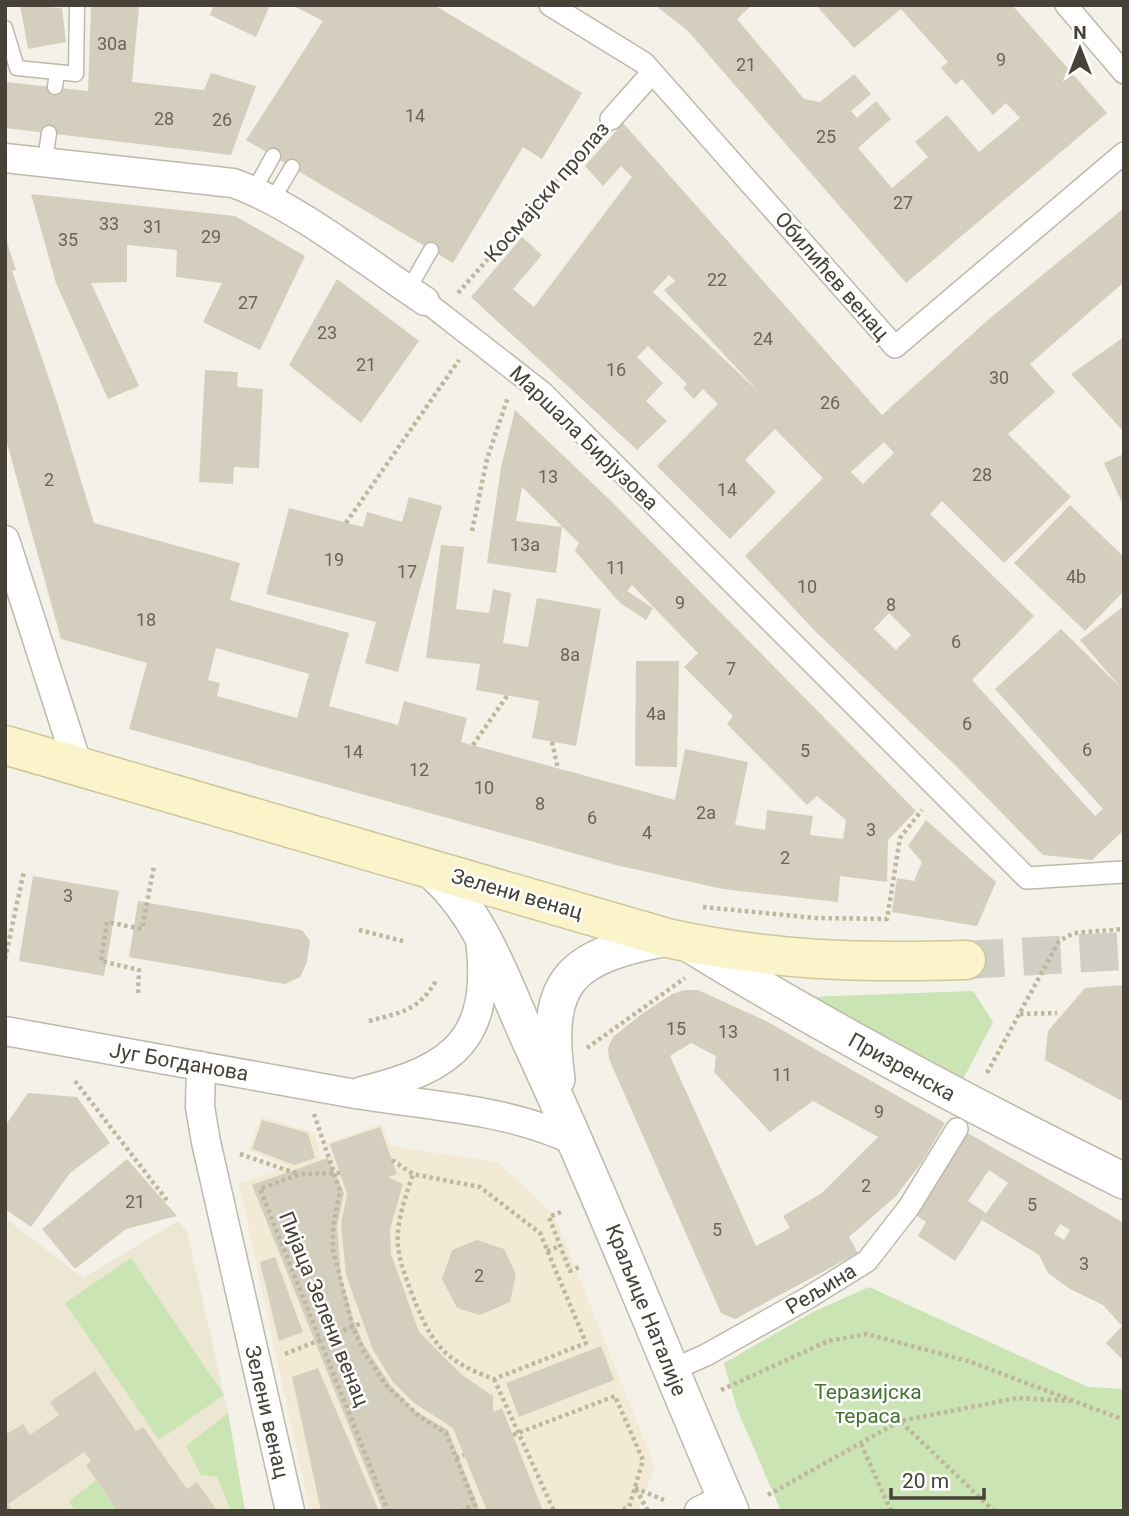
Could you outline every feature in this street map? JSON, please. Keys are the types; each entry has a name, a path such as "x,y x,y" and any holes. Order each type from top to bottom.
{"main road":[{"name":"Зелени венац","path":"5,745 429,869 685,940 750,954 811,961 966,960"}],"street":[{"name":"Обилићев венац","path":"550,5 644,63 895,347 1124,153"},
{"path":"1066,5 1124,73"},
{"name":"Космајски пролаз","path":"611,119 652,73"},
{"name":"Маршала Бирјузова","path":"5,158 47,147 199,177 263,196 424,301 542,392 1027,878 1124,872"},
{"path":"5,540 78,766"},
{"name":"Краљице Наталије","path":"429,869 452,891 479,929 577,1142 670,1371 718,1506"},
{"name":"Југ Богданова","path":"352,1093 395,1083 428,1069 467,1038 474,1026 483,992 479,929"},
{"name":"Краљице Наталије","path":"562,1110 553,1032 558,1000 565,987 579,969 605,952 685,940"},
{"name":"Призренска","path":"685,940 962,1120 1124,1181"},
{"name":"Југ Богданова","path":"5,1031 352,1093 518,1119 547,1127 577,1142"},
{"name":"Зелени венац","path":"201,1066 200,1107 206,1142 290,1511"},
{"name":"Рељина","path":"670,1371 706,1355 806,1300 867,1261 909,1206 962,1120"}],"lane":[{"path":"5,28 17,68 56,80 76,74 77,5"},
{"path":"263,196 273,156"},
{"path":"263,196 292,167"},
{"path":"424,301 431,250"}],"path":[{"name":"Космајски пролаз","path":"424,301 611,119"},
{"path":"345,523 474,338"},
{"path":"472,531 487,459 506,402"},
{"path":"473,746 507,696"},
{"path":"552,742 558,769"},
{"path":"583,1051 685,940 815,918 887,919 900,838 938,790"},
{"path":"138,993 139,970 101,961 107,922 142,929 154,866"},
{"path":"5,959 24,871"},
{"path":"988,1073 1059,941 1074,933 1124,929"},
{"path":"359,930 403,941"},
{"path":"369,1021 407,1011 426,998 437,979"},
{"path":"1019,1014 1057,1013"},
{"path":"75,1081 169,1203"},
{"path":"313,1114 333,1173"},
{"path":"206,1142 300,1174"},
{"path":"392,1160 413,1174 480,1187 540,1233 586,1343 494,1379 465,1368 445,1352 428,1334 399,1260 398,1234 413,1174"},
{"name":"Пијаца Зелени венац","path":"333,1173 340,1191 333,1227 333,1250 353,1328 364,1352 386,1385 420,1417 446,1433 475,1504 460,1511"},
{"name":"Пијаца Зелени венац","path":"340,1173 300,1174 260,1189 387,1511"},
{"path":"561,1212 549,1217 560,1246 570,1271 582,1266"},
{"path":"547,1251 560,1246"},
{"path":"408,1305 415,1302"},
{"path":"292,1351 362,1323"},
{"path":"721,1390 828,1341 867,1334 968,1361 1123,1419"},
{"path":"494,1379 554,1511"},
{"path":"513,1436 615,1395 643,1460 629,1507 619,1511"},
{"path":"768,1495 900,1421 1017,1398 1079,1401"},
{"path":"900,1421 994,1511"},
{"path":"861,1444 891,1511"},
{"path":"456,1458 464,1455"},
{"path":"635,1488 664,1500"},
{"path":"635,1488 648,1511"}],"shaded area":[{"path":"261,1117 314,1132 321,1158 331,1155 327,1143 381,1124 391,1146 497,1162 554,1214 655,1466 638,1511 310,1511 239,1184 287,1166 248,1151"},
{"path":"5,1218 83,1278 178,1221 187,1231 228,1413 245,1511 5,1511"}],"green space":[{"path":"973,991 993,1022 962,1081 807,997"},
{"path":"131,1258 224,1395 159,1440 65,1303"},
{"name":"Теразијска тераса","path":"869,1287 1088,1387 1124,1389 1124,1511 781,1511 737,1409 724,1363 813,1312"},
{"path":"228,1413 245,1511 231,1511 217,1477 201,1475 186,1446"},
{"path":"96,1480 117,1511 75,1511 69,1501"}],"building":[{"path":"20,5 62,8 66,42 28,49"},
{"path":"91,5 139,6 132,82 204,90 211,73 256,86 231,155 5,128 5,82 88,91"},
{"path":"214,5 270,5 256,37 210,15"},
{"path":"292,5 434,5 582,93 542,159 523,147 453,263 246,140 323,21"},
{"path":"655,5 752,5 737,19 804,99 820,102 854,74 871,94 851,111 857,118 876,101 891,119 858,148 892,188 928,157 915,142 947,115 979,152 1020,118 1006,103 993,115 962,79 956,85 941,68 948,62 901,9 854,48 816,5 1012,5 1107,113 906,283 688,31"},
{"path":"623,123 882,415 989,319 1124,208 1124,282 1030,364 1055,392 1008,434 1071,497 1004,563 942,501 930,514 1034,616 972,680 1095,816 1103,809 995,689 1061,629 1121,688 1080,640 1124,606 1124,830 1092,860 1043,855 955,765 815,631 745,556 823,478 775,429 745,460 776,492 730,539 657,466 718,404 703,389 694,399 683,388 687,384 648,346 637,357 663,383 646,401 667,421 637,450 471,297 522,237 542,255 513,289 534,307 632,177 621,166 603,186 585,166","holes":["669,275 675,281 664,290 760,393 653,292","884,442 894,453 863,484 851,472","889,613 911,635 896,650 874,629"]},
{"path":"31,194 235,216 305,256 260,350 203,322 222,283 176,277 177,250 127,245 127,282 91,283 139,386 108,399 56,283"},
{"path":"5,236 16,270 12,271 57,402 94,523 240,563 230,600 349,633 329,706 398,725 404,701 467,718 461,742 675,800 685,749 748,762 735,825 765,830 767,810 813,816 810,835 843,839 846,820 817,796 807,805 727,724 733,716 684,667 698,653 632,585 627,591 653,608 646,620 620,603 575,551 579,543 522,487 516,521 562,527 556,573 487,563 501,467 515,410 609,499 916,811 888,840 887,882 840,876 838,902 723,889 616,865 129,729 147,663 61,639 5,436","holes":["216,648 309,674 297,718 217,696 220,683 208,680"]},
{"path":"337,279 419,341 361,423 289,365"},
{"path":"1124,337 1124,432 1071,374"},
{"path":"205,370 238,372 237,387 263,389 259,468 234,467 233,484 199,482"},
{"path":"1124,454 1124,507 1104,463"},
{"path":"409,497 442,506 398,672 365,663 376,622 266,594 289,508 363,527 367,512 402,522"},
{"path":"1070,505 1124,557 1124,591 1085,631 1014,563"},
{"path":"441,545 464,547 456,609 489,613 493,589 511,593 503,643 528,647 537,598 601,609 576,746 532,738 539,701 476,690 480,664 426,658"},
{"path":"636,661 679,661 677,767 635,766"},
{"path":"926,820 996,882 977,926 892,912 897,878 914,881 922,862 908,846"},
{"path":"33,876 119,891 104,976 19,961"},
{"path":"138,901 302,930 310,941 307,962 300,977 285,984 129,957"},
{"path":"1124,985 1124,1102 1045,1060 1048,1031 1085,988"},
{"path":"698,990 766,1021 945,1123 922,1162 896,1196 849,1237 858,1253 735,1319 721,1313 609,1059 608,1048 613,1037 672,994","holes":["691,1043 716,1056 714,1072 770,1132 813,1101 878,1137 822,1193 783,1216 790,1228 756,1246 670,1056"]},
{"path":"28,1093 77,1097 110,1143 70,1173 31,1227 5,1209 5,1126"},
{"path":"262,1120 308,1133 315,1158 294,1165 252,1149"},
{"path":"380,1127 397,1174 388,1177 403,1184 390,1229 391,1254 419,1332 462,1375 493,1396 493,1412 502,1408 543,1511 487,1511 453,1428 413,1402 393,1382 373,1350 346,1275 341,1224 347,1194 330,1144"},
{"path":"966,1132 1124,1223 1124,1361 1106,1343 1122,1326 1103,1305 1070,1289 1048,1273 1039,1255 982,1220 955,1261 918,1236 926,1222 916,1215","holes":["989,1170 1008,1183 986,1213 968,1201","1060,1224 1070,1230 1064,1240 1054,1234"]},
{"path":"328,1158 344,1193 337,1227 341,1276 353,1319 364,1345 391,1386 415,1411 448,1430 480,1511 383,1511 252,1185"},
{"path":"127,1159 177,1216 126,1229 75,1269 42,1229"},
{"path":"477,1240 504,1249 516,1274 510,1302 480,1315 457,1308 442,1279 452,1250"},
{"path":"275,1257 303,1332 279,1341 260,1262"},
{"path":"601,1346 614,1380 519,1417 506,1383"},
{"path":"318,1368 379,1511 321,1511 292,1377"},
{"path":"95,1371 136,1431 143,1427 187,1489 197,1482 217,1511 117,1511 86,1465 91,1461 84,1452 8,1504 13,1511 5,1511 5,1435 23,1424 30,1435 59,1415 50,1402"}],"tunnel":[{"path":"966,960 1124,951"}]}
